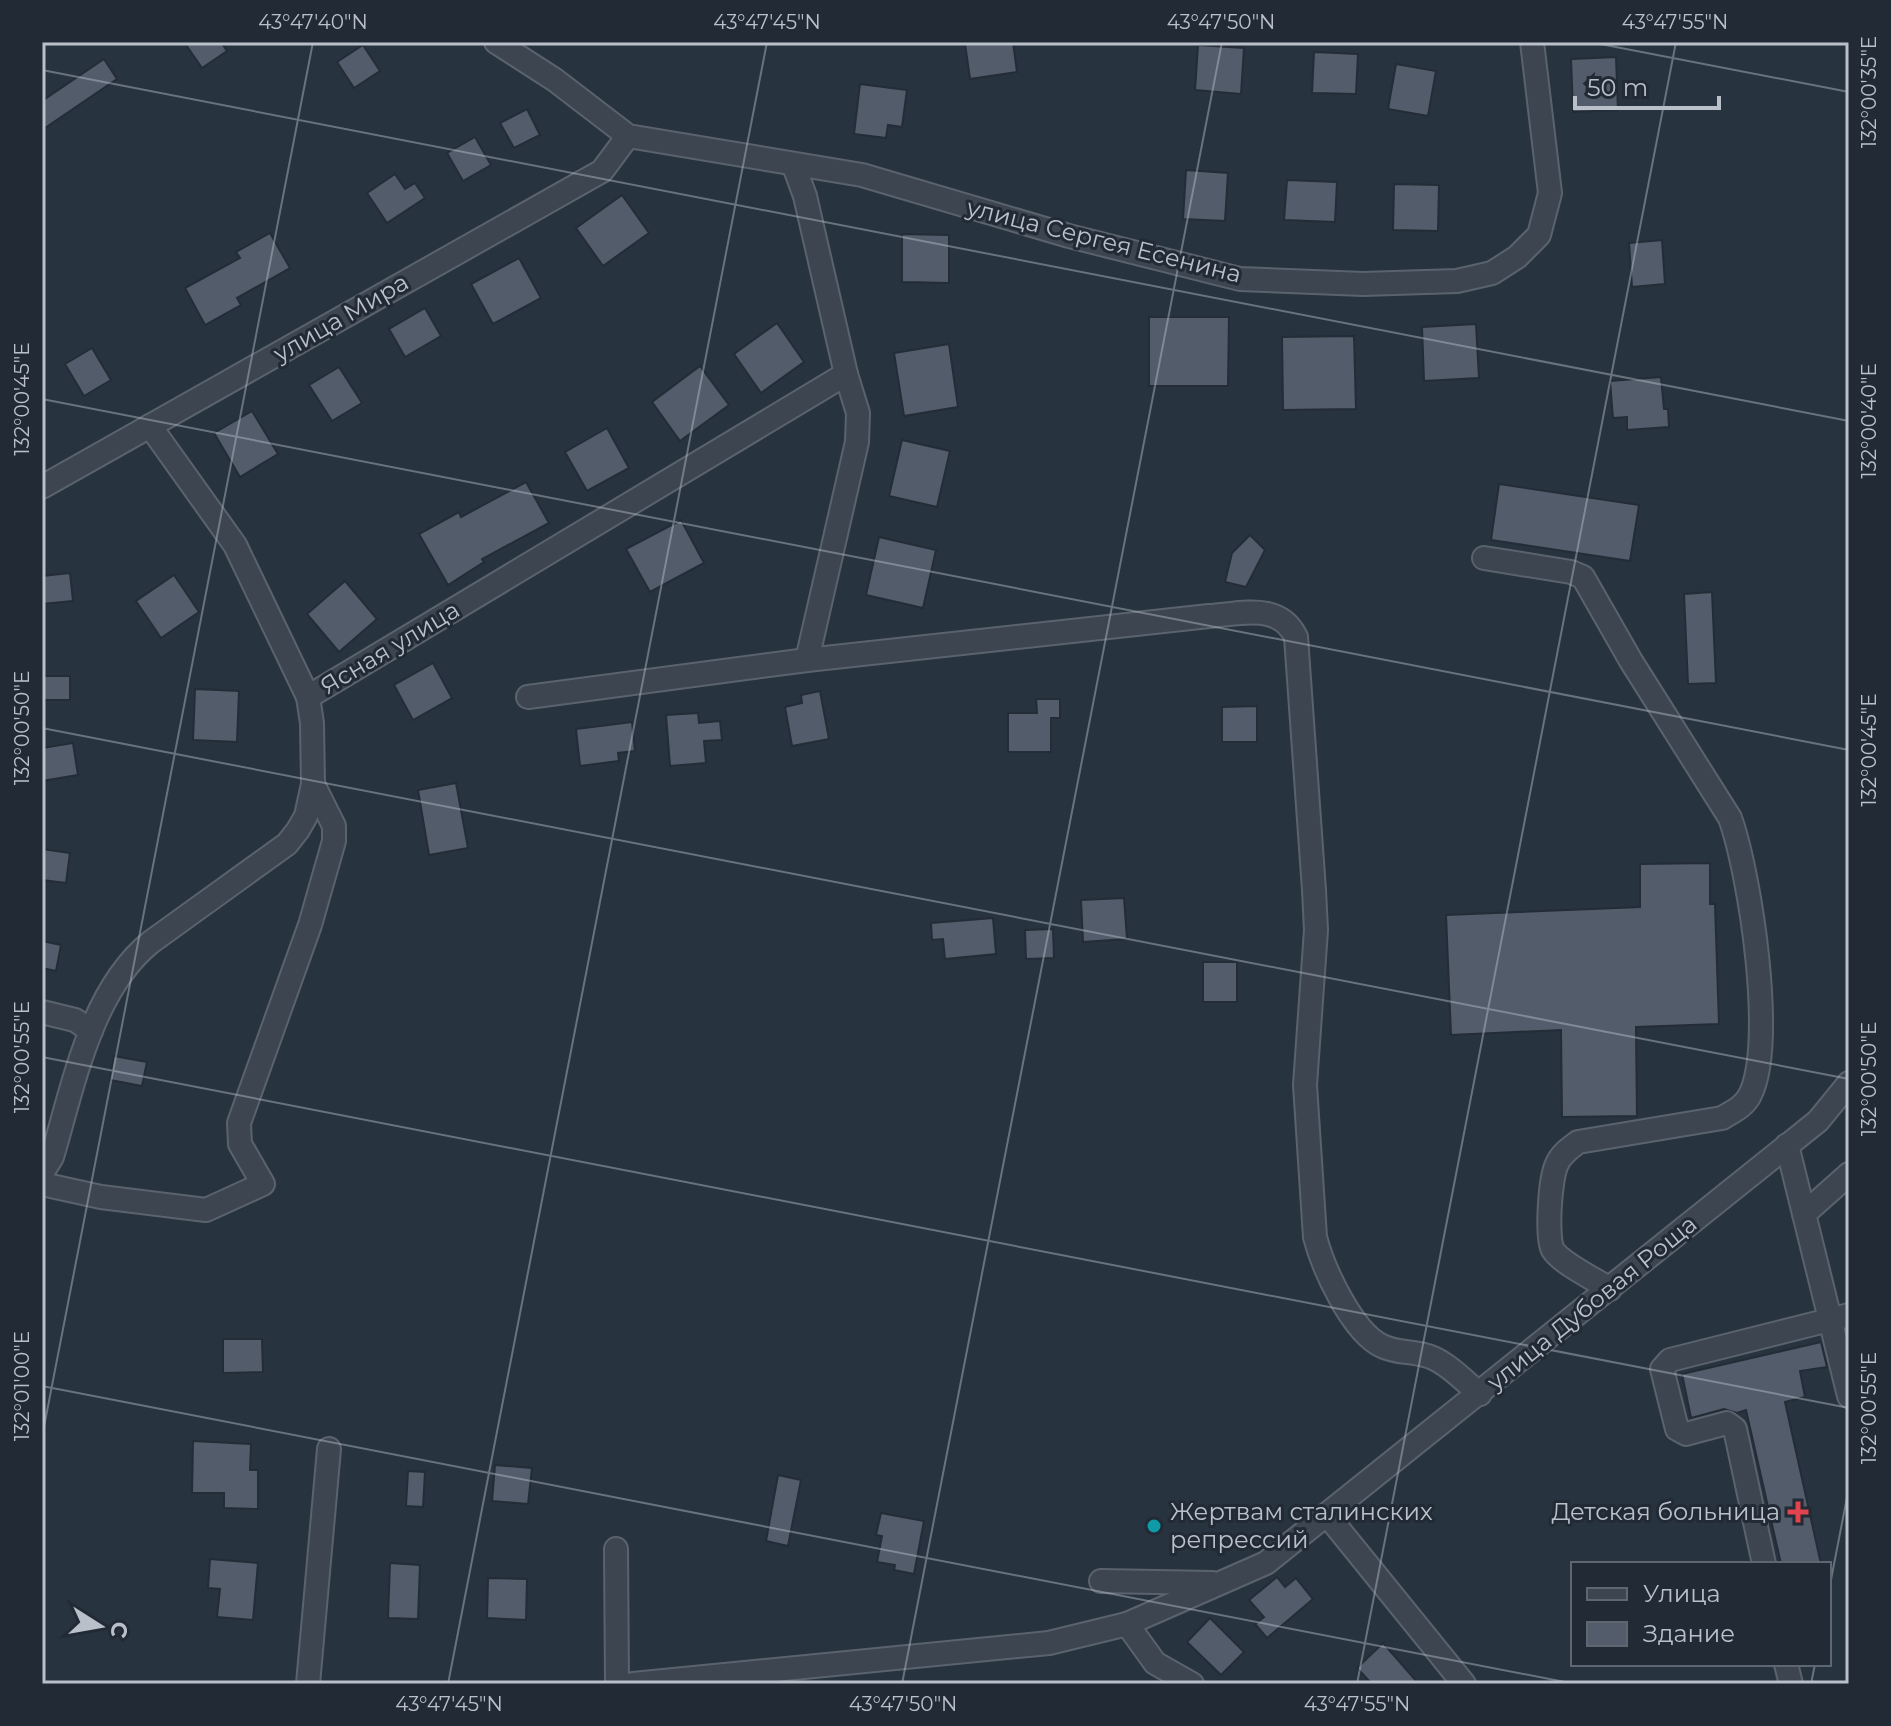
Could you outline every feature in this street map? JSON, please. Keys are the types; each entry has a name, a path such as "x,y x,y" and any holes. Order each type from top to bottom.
{"street":[{"name":"улица Сергея Есенина","path":"496,42 555,80 628,136 862,175 1069,236 1240,279 1363,284 1457,281 1492,273 1517,257 1539,235 1550,193 1532,42"},
{"name":"улица Мира","path":"42,487 602,171 628,136"},
{"path":"794,166 805,196 846,374 858,413 857,442 807,660"},
{"name":"Ясная улица","path":"42,1173 52,1157 91,1031 116,983 139,952 287,844 306,816 313,784 312,723 308,697 846,374"},
{"path":"150,426 235,545 308,697"},
{"path":"1484,558 1571,572 1583,577 1631,661 1730,818 1740,845 1761,985 1758,1070 1749,1098 1722,1118 1578,1142 1565,1152 1555,1166 1549,1232 1552,1248 1558,1256 1610,1289"},
{"path":"528,697 807,660 1257,612 1283,618 1296,637 1314,890 1316,930 1305,1085 1315,1237 1320,1259 1359,1327 1379,1345 1438,1361 1480,1394"},
{"path":"42,1184 116,1199 206,1210 263,1184 240,1144 239,1123 310,925 334,841 334,826 313,784"},
{"path":"42,1012 75,1020 91,1031"},
{"name":"улица Дубовая Роща","path":"633,1684 1049,1643 1127,1624 1266,1563 1818,1121 1849,1083"},
{"path":"1787,1145 1804,1214 1840,1317 1849,1396"},
{"path":"1804,1214 1849,1174"},
{"path":"1764,1562 1735,1429 1727,1423 1686,1434 1677,1429 1662,1369 1670,1360 1840,1317"},
{"path":"308,1684 329,1449"},
{"path":"1328,1516 1464,1684"},
{"path":"616,1549 617,1684"},
{"path":"1101,1581 1222,1583"},
{"path":"1127,1624 1155,1663 1192,1684"}],"building":[{"path":"184,42 221,42 227,51 202,68"},
{"path":"1013,42 1017,72 970,79 965,44"},
{"path":"363,45 380,71 354,88 337,62"},
{"path":"1198,45 1244,48 1241,94 1195,90"},
{"path":"1314,52 1358,54 1356,94 1312,93"},
{"path":"1616,57 1618,110 1573,112 1571,59"},
{"path":"104,59 117,79 42,130 42,101"},
{"path":"1396,64 1436,71 1428,116 1388,109"},
{"path":"860,84 907,90 902,127 888,125 886,138 854,134"},
{"path":"527,109 540,135 514,148 500,123"},
{"path":"475,137 491,165 463,181 447,153"},
{"path":"1186,170 1228,173 1225,221 1183,219"},
{"path":"395,174 405,189 415,183 425,198 387,223 367,193"},
{"path":"1287,180 1337,182 1335,222 1284,220"},
{"path":"1394,184 1439,185 1438,231 1393,230"},
{"path":"622,195 649,233 603,266 576,228"},
{"path":"270,233 290,268 237,298 241,305 205,325 185,288 240,258 236,252"},
{"path":"902,234 949,235 949,283 902,282"},
{"path":"1662,240 1665,284 1632,287 1629,243"},
{"path":"519,258 541,298 493,324 471,284"},
{"path":"425,308 441,336 405,357 389,329"},
{"path":"1149,317 1229,317 1228,386 1149,386"},
{"path":"777,323 804,362 761,393 734,354"},
{"path":"1476,324 1479,378 1424,381 1422,327"},
{"path":"1354,336 1356,409 1283,410 1282,337"},
{"path":"949,344 958,407 904,416 894,353"},
{"path":"92,348 111,380 84,396 65,364"},
{"path":"700,366 729,405 680,441 652,402"},
{"path":"339,367 362,403 332,421 309,385"},
{"path":"1661,377 1669,427 1627,430 1627,417 1613,418 1610,381"},
{"path":"252,411 278,454 240,477 214,433"},
{"path":"607,428 629,468 587,491 565,452"},
{"path":"902,440 950,451 937,507 889,496"},
{"path":"526,482 549,523 482,559 484,562 448,585 419,534 459,512 461,517"},
{"path":"1499,484 1639,505 1630,561 1491,540"},
{"path":"681,520 704,563 650,592 626,549"},
{"path":"1250,535 1265,550 1246,587 1225,582 1232,553"},
{"path":"879,537 936,550 923,608 866,595"},
{"path":"70,573 73,601 42,604 42,576"},
{"path":"174,575 199,612 161,638 136,601"},
{"path":"345,581 377,619 339,652 307,614"},
{"path":"1712,592 1716,683 1688,684 1684,594"},
{"path":"433,663 452,698 413,720 394,685"},
{"path":"42,676 70,676 70,700 42,700"},
{"path":"195,689 239,691 237,742 193,740"},
{"path":"820,691 829,739 792,746 785,707 802,703 801,695"},
{"path":"1036,699 1060,699 1060,718 1051,718 1051,752 1008,752 1008,713 1037,713"},
{"path":"1257,706 1257,742 1222,742 1222,707"},
{"path":"698,713 699,723 720,721 722,740 704,741 706,763 670,766 666,715"},
{"path":"632,722 635,751 618,753 619,761 580,766 576,729"},
{"path":"73,743 78,775 42,781 42,748"},
{"path":"456,783 468,848 429,855 418,790"},
{"path":"42,849 70,853 66,883 42,880"},
{"path":"1710,863 1710,904 1715,904 1719,1024 1636,1027 1637,1116 1562,1117 1561,1030 1451,1035 1446,915 1640,907 1640,864"},
{"path":"1124,898 1127,939 1083,942 1081,900"},
{"path":"993,918 996,954 945,959 943,939 932,940 931,923"},
{"path":"1053,929 1054,958 1026,959 1025,930"},
{"path":"42,941 61,945 56,971 42,968"},
{"path":"1203,962 1237,962 1237,1002 1203,1002"},
{"path":"114,1056 147,1062 142,1086 110,1080"},
{"path":"223,1339 262,1339 263,1372 223,1373"},
{"name":"Детская больница","path":"1821,1342 1827,1367 1800,1371 1805,1397 1785,1402 1821,1562 1781,1562 1746,1410 1737,1413 1724,1409 1691,1418 1682,1374"},
{"path":"193,1441 251,1444 250,1470 258,1470 258,1509 224,1508 224,1493 192,1493"},
{"path":"495,1465 532,1468 528,1504 492,1501"},
{"path":"408,1471 425,1472 423,1507 406,1506"},
{"path":"778,1475 801,1480 788,1546 766,1541"},
{"path":"881,1513 924,1521 914,1574 894,1570 895,1565 877,1562 882,1536 876,1535"},
{"path":"210,1559 258,1563 253,1620 217,1617 220,1589 208,1588"},
{"path":"390,1563 420,1565 418,1619 388,1618"},
{"path":"1277,1577 1285,1587 1296,1578 1313,1599 1267,1638 1255,1624 1264,1617 1249,1600"},
{"path":"488,1578 527,1579 526,1620 487,1618"},
{"path":"1210,1618 1244,1652 1221,1675 1187,1642"},
{"path":"1383,1643 1419,1684 1372,1684 1357,1668"}],"place":[{"name":"Детская больница","path":"1798,1512"},
{"name":"Жертвам сталинских репрессий","path":"1154,1526"}]}
